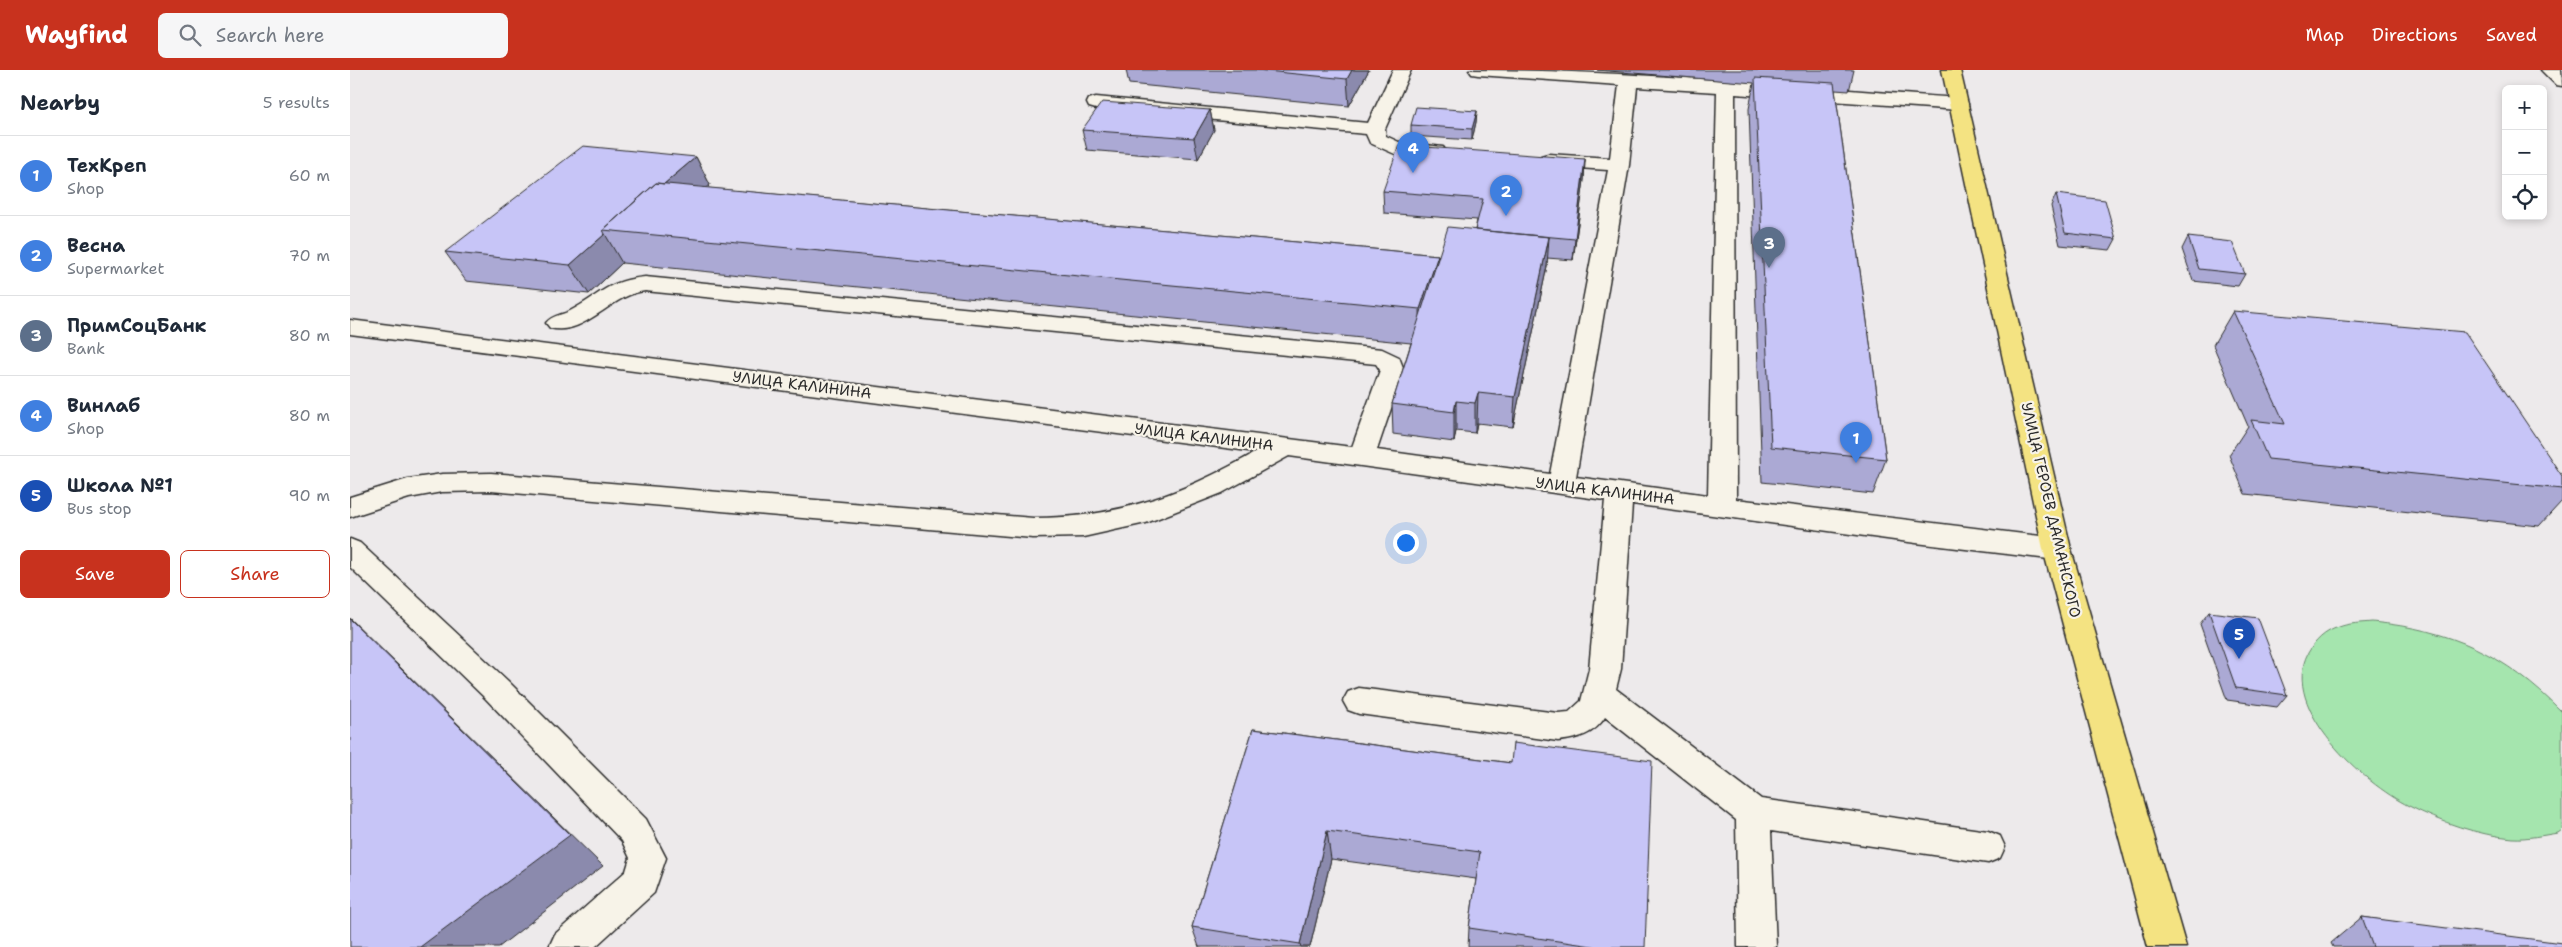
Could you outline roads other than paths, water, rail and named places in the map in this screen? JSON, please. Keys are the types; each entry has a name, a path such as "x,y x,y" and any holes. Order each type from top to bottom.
{"main road":[{"name":"УЛИЦА ГЕРОЕВ ДАМАНСКОГО","path":"1951,70 2058,548 2167,947"}],"street":[{"path":"1402,70 1375,129 1377,139 1395,148 1453,152"},
{"path":"1478,70 1959,104"},
{"path":"2550,70 2562,81"},
{"path":"1561,485 1619,165 1629,80"},
{"path":"1722,506 1726,88"},
{"path":"1096,103 1375,129"},
{"path":"1531,158 1619,165"},
{"path":"558,323 574,320 585,314 613,292 645,284 1382,357 1390,362 1392,370 1362,459"},
{"name":"УЛИЦА КАЛИНИНА","path":"350,327 1285,447 1916,533 2058,548"},
{"path":"350,507 408,489 442,483 491,482 1033,528 1082,528 1130,518 1176,504 1252,466 1285,447"},
{"path":"1359,701 1573,727 1589,717 1599,694 1605,669 1619,493"},
{"path":"350,550 497,690 634,830 648,858 641,881 568,947"},
{"path":"1599,694 1753,812 1988,847"},
{"path":"1753,812 1757,947"}],"place":[{"name":"Винлаб","path":"1413,173"},
{"name":"Весна","path":"1506,216"},
{"name":"ПримСоцБанк","path":"1769,268"},
{"name":"ТехКреп","path":"1856,463"},
{"name":"Школа №1","path":"2239,659"}]}
